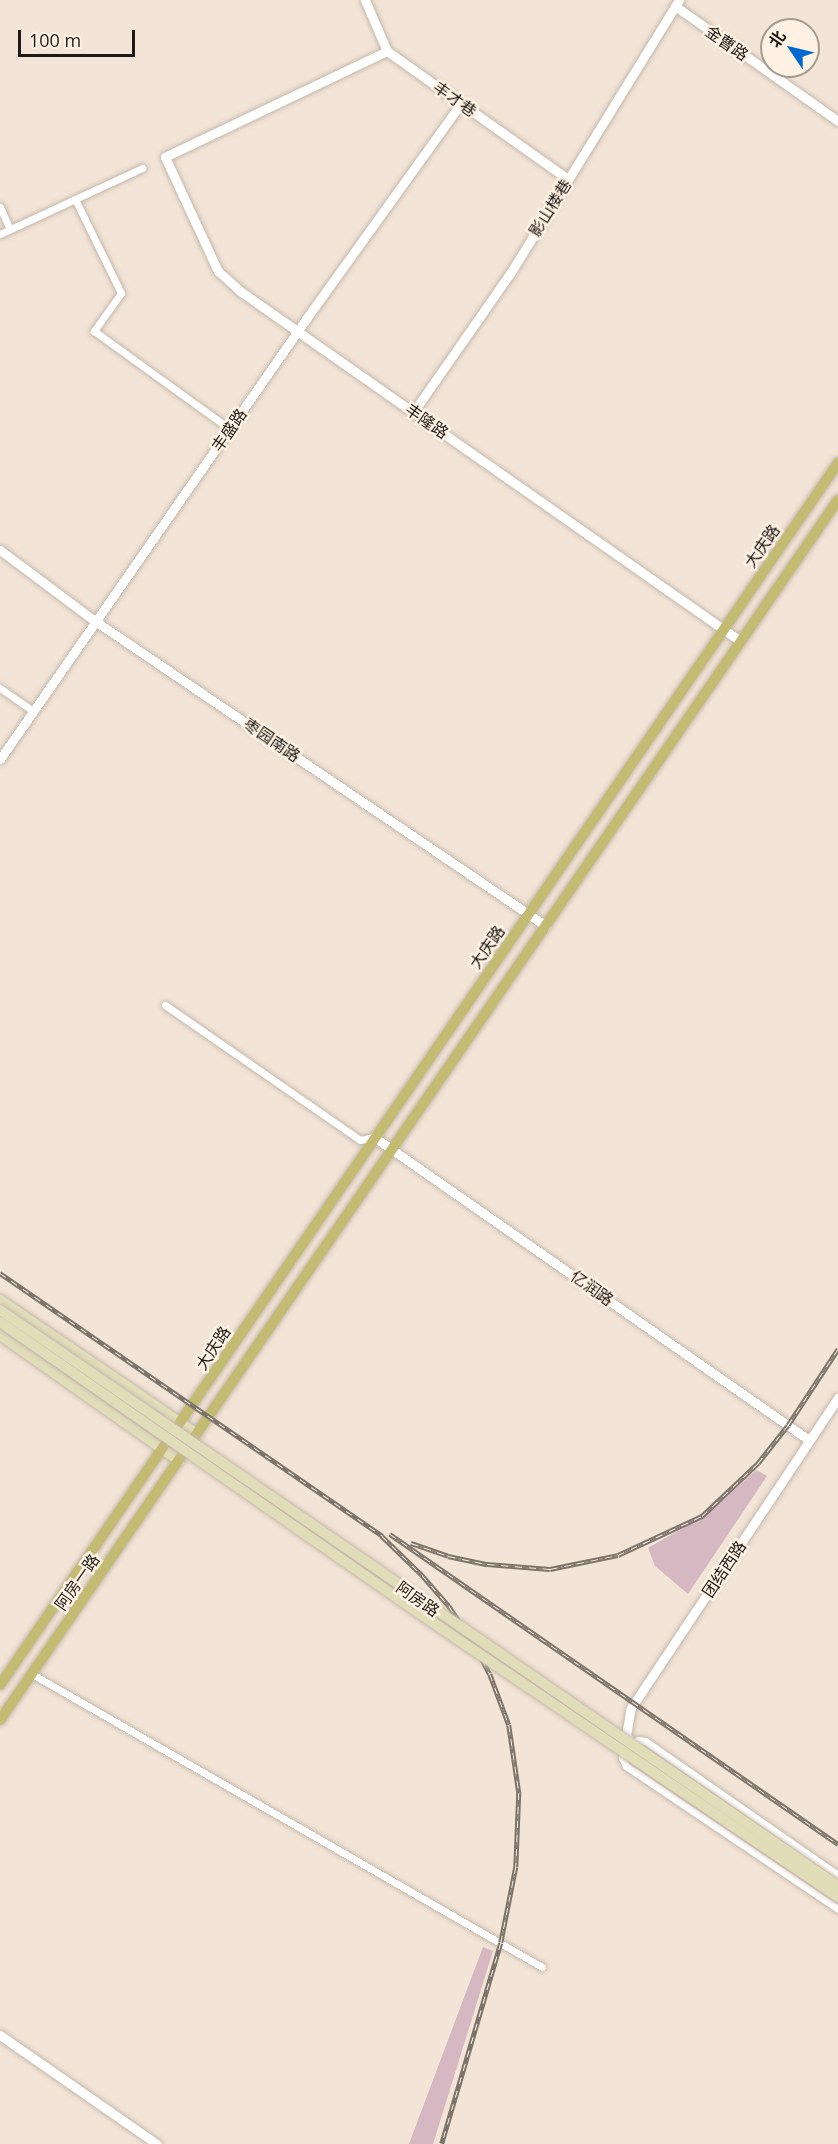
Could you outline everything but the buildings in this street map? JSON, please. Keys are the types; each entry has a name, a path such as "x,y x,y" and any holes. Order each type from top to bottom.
{"main road":[{"name":"大庆路","path":"162,1449 838,463"},
{"path":"0,1335 179,1461 838,500"},
{"path":"0,1300 197,1434"},
{"name":"阿房路","path":"0,1310 838,1886"},
{"name":"阿房路","path":"0,1322 419,1613 838,1897"},
{"name":"阿房一路","path":"0,1685 162,1449"},
{"name":"阿房一路","path":"0,1720 179,1461"}],"street":[{"path":"365,0 387,51"},
{"name":"金曹路","path":"677,3 838,120"},
{"name":"影山楼巷","path":"414,411 511,272 677,3"},
{"name":"丰才巷","path":"387,51 568,179"},
{"name":"丰隆路","path":"387,51 165,157 218,271 240,291 740,641"},
{"name":"丰盛路","path":"0,759 298,331 461,103"},
{"path":"0,234 142,168"},
{"path":"75,199 121,293 94,331 230,429"},
{"path":"0,207 10,229"},
{"name":"枣园南路","path":"0,550 95,621 546,926"},
{"path":"0,688 33,711"},
{"path":"165,1005 360,1140 375,1137"},
{"name":"亿润路","path":"375,1137 809,1440"},
{"name":"团结西路","path":"632,1744 626,1735 631,1708 838,1398"},
{"path":"32,1674 542,1967"},
{"path":"838,1875 645,1741 638,1740 627,1747 622,1758 626,1766 838,1909"},
{"path":"0,2035 157,2144"}],"shaded area":[{"path":"756,1470 767,1476 688,1594 655,1566 648,1548 708,1514"},
{"path":"483,1947 493,1951 433,2144 409,2144"}],"railway":[{"path":"0,1273 382,1536 422,1575 449,1606 476,1647 490,1674 509,1725 519,1793 516,1867 501,1943 442,2144"},
{"path":"411,1543 448,1556 487,1564 550,1569 618,1555 702,1516 758,1463 788,1425 838,1349"},
{"path":"390,1534 838,1844"}]}
